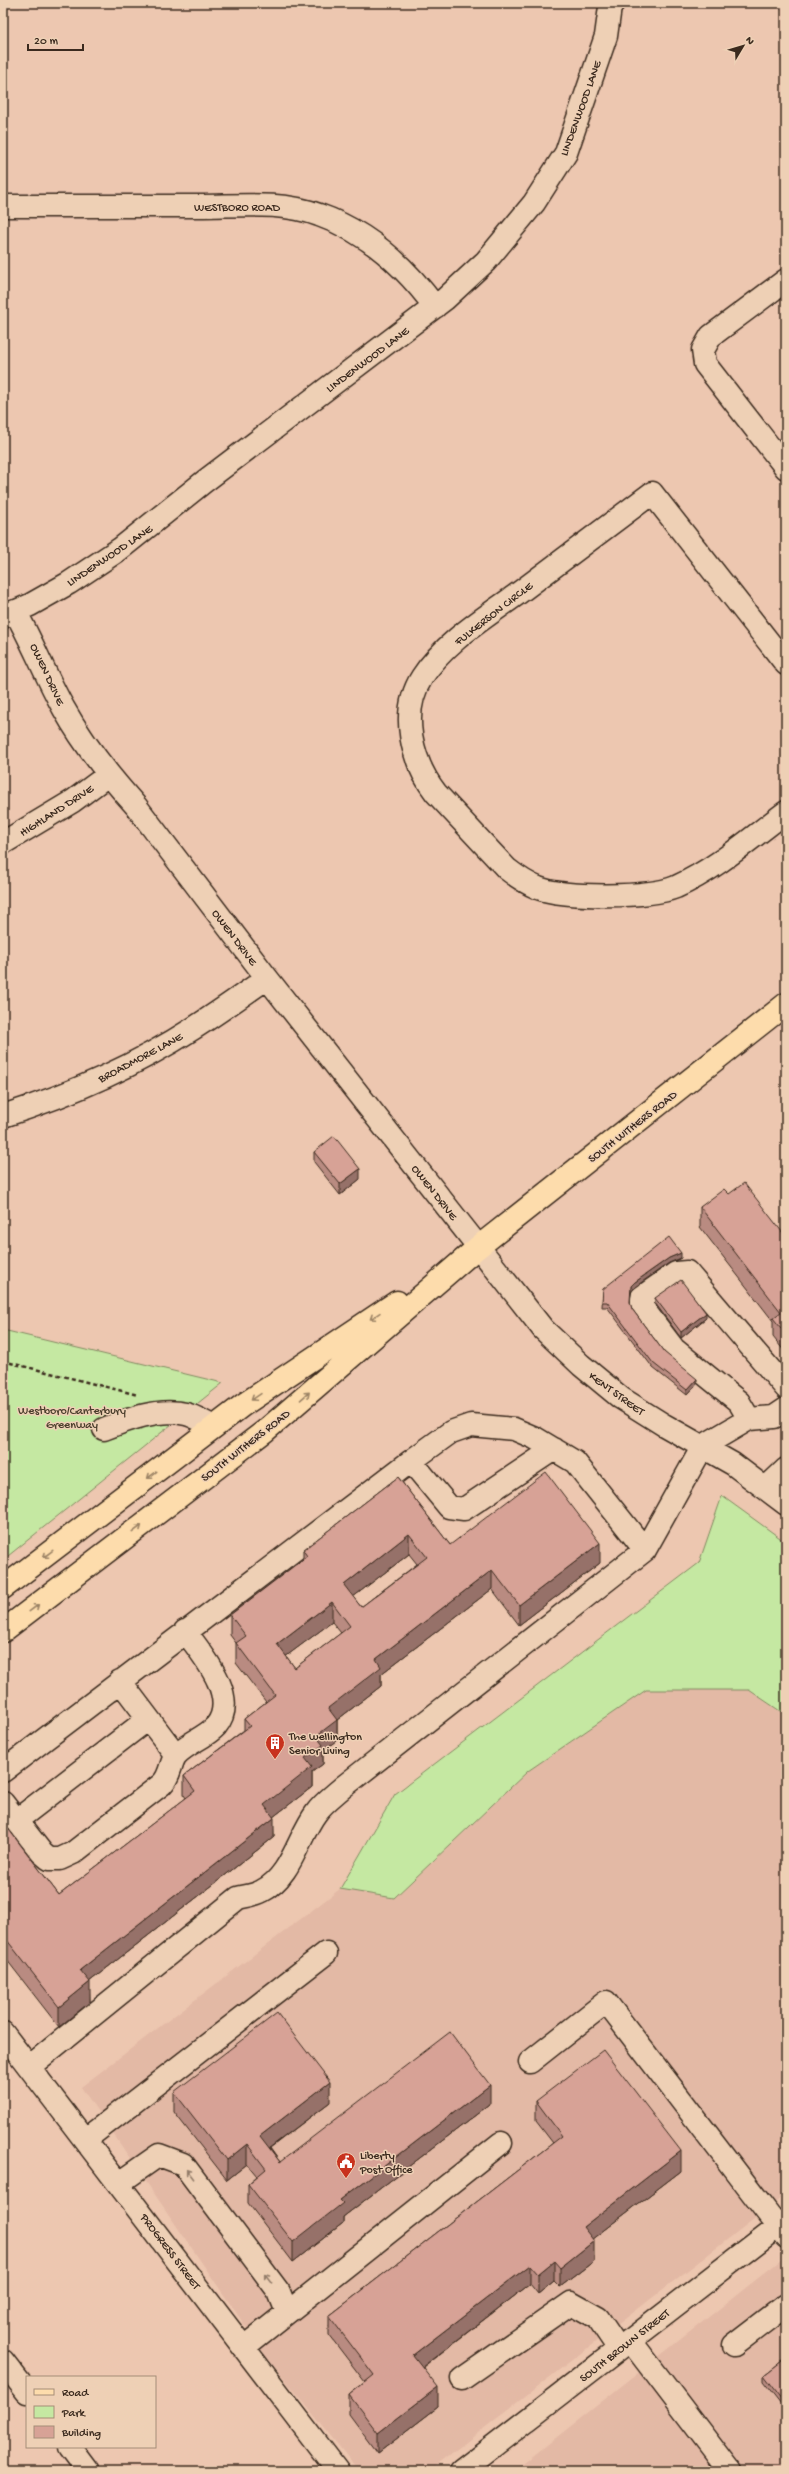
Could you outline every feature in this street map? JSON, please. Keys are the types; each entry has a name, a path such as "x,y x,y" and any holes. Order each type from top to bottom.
{"main road":[{"name":"SOUTH WITHERS ROAD","path":"3,1631 265,1431 478,1248 786,1004"},
{"name":"SOUTH WITHERS ROAD","path":"3,1588 243,1405 478,1248"}],"street":[{"name":"LINDENWOOD LANE","path":"9,614 30,605 69,583 120,549 205,481 435,307 486,261 534,203 566,153 606,36 610,4"},
{"name":"WESTBORO ROAD","path":"3,206 294,208 341,223 363,236 393,258 420,286 435,307"},
{"path":"786,280 711,336 704,350 705,364 786,468"},
{"name":"FULKERSON CIRCLE","path":"786,664 652,493 459,637 422,677 412,708 411,722 416,760 436,793 507,868 520,879 549,891 606,895 674,888 704,872 786,812"},
{"name":"OWEN DRIVE","path":"9,614 37,650 64,708 89,749 108,775 136,806 267,978 478,1248"},
{"name":"HIGHLAND DRIVE","path":"3,843 73,802 108,775"},
{"name":"BROADMORE LANE","path":"3,1116 76,1090 125,1066 192,1029 267,978"},
{"name":"KENT STREET","path":"478,1248 543,1329 580,1366 621,1398 733,1464 786,1504"},
{"path":"749,1419 739,1402 674,1349 642,1307 642,1297 676,1273 687,1272 786,1388"},
{"path":"29,2067 238,1898 262,1891 275,1881 283,1872 316,1812 343,1787 645,1550 703,1446 749,1419 774,1417 786,1409"},
{"path":"104,1430 133,1417 163,1413 186,1414 214,1427"},
{"path":"3,1771 120,1680 451,1432 471,1426 514,1429 554,1449 575,1462 645,1550"},
{"path":"411,1461 450,1507 464,1509 554,1449"},
{"path":"766,1488 786,1469"},
{"path":"3,1803 49,1859 60,1859 73,1853 162,1784 169,1777 176,1755 215,1727 222,1712 221,1688 215,1674 186,1631"},
{"path":"120,1680 176,1755"},
{"path":"17,1820 148,1718"},
{"path":"86,2139 326,1953"},
{"path":"530,2062 606,2002 783,2228"},
{"name":"PROGRESS STREET","path":"3,2033 86,2139 338,2471"},
{"path":"244,2347 501,2143"},
{"path":"119,2183 159,2155 182,2164 279,2292 287,2312"},
{"name":"SOUTH BROWN STREET","path":"462,2471 625,2345 783,2228"},
{"path":"462,2379 571,2302 598,2318 625,2345 730,2471"},
{"path":"734,2345 786,2305"},
{"path":"3,2361 26,2391"},
{"path":"71,2448 83,2469"}],"path":[{"path":"3,1361 140,1395"}],"shaded area":[{"path":"646,1690 749,1690 786,1715 786,2194 429,2471 359,2471 266,2356 81,2087 340,1889 394,1898 528,1771"},
{"path":"786,2256 786,2471 514,2471"}],"green space":[{"name":"Westboro/Canterbury Greenway","path":"3,1330 223,1383 3,1560"},
{"path":"722,1496 780,1538 786,1546 786,1715 749,1690 646,1690 528,1771 394,1898 340,1889 395,1794 699,1563"}],"building":[{"path":"334,1136 360,1169 340,1184 314,1152"},
{"path":"744,1183 786,1237 785,1333 773,1318 781,1312 700,1207 724,1189 729,1194"},
{"path":"669,1237 681,1253 669,1258 635,1282 631,1286 630,1302 632,1309 664,1352 697,1379 687,1390 653,1363 607,1302 602,1302 603,1289"},
{"path":"681,1280 706,1313 681,1332 655,1298"},
{"name":"The wellington Senior Living","path":"546,1472 600,1543 519,1605 492,1570 376,1659 381,1667 328,1708 337,1720 316,1736 323,1745 305,1758 312,1767 264,1805 274,1818 80,1970 90,1982 59,2007 3,1935 3,1822 59,1895 195,1791 184,1776 250,1726 244,1719 275,1695 236,1643 246,1636 230,1615 307,1556 303,1550 398,1477 450,1545","holes":["409,1534 427,1557 361,1607 344,1585","332,1602 350,1626 295,1668 277,1644"]},
{"path":"277,2013 330,2082 260,2136 280,2162 450,2032 490,2085 340,2200 343,2203 293,2242 248,2184 266,2169 247,2144 227,2160 174,2092"},
{"path":"603,2050 681,2151 583,2227 594,2241 560,2268 554,2261 538,2274 530,2265 413,2355 438,2387 378,2433 349,2395 374,2375 329,2316 562,2136 536,2101"},
{"path":"786,2358 786,2404 764,2375"}],"place":[{"name":"The wellington Senior Living","path":"275,1760"},
{"name":"Liberty Post Office","path":"346,2179"}]}
